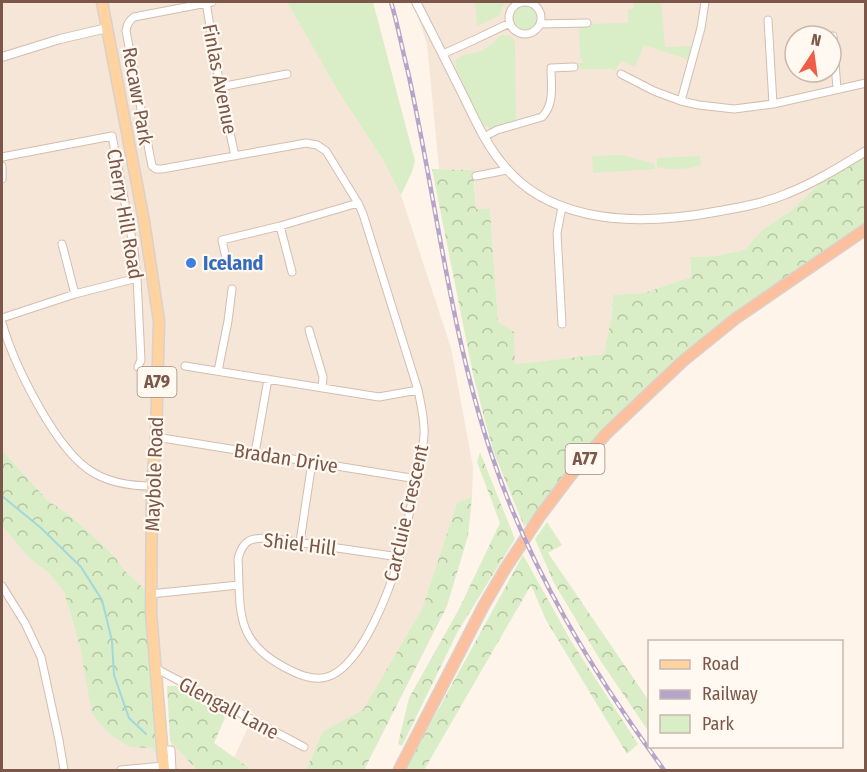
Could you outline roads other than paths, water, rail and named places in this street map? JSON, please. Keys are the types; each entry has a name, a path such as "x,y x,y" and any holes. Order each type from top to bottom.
{"highway":[{"name":"A77","path":"399,771 484,605 505,569 540,516 606,434 683,361 735,319 866,228"}],"main road":[{"name":"Maybole Road","path":"102,2 144,221 159,321 150,594 162,750 166,769"}],"street":[{"name":"Finlas Avenue","path":"208,2 220,87 234,156"},
{"name":"Recawr Park","path":"208,2 134,17 127,25 126,31 152,166 162,169 234,156"},
{"path":"417,2 484,136 501,162 519,182 539,196 562,207 589,215 624,219 706,214 743,207 784,195 815,182 866,151"},
{"path":"681,101 701,28 705,2"},
{"path":"518,3 532,3 541,14 540,24 534,31 525,34 516,31 510,23 511,9 518,3"},
{"path":"768,20 773,104"},
{"path":"443,54 510,23"},
{"path":"540,24 587,23"},
{"path":"2,57 106,28"},
{"path":"484,136 545,115 552,101 551,68 574,67"},
{"path":"220,87 287,74"},
{"path":"621,74 654,91 681,101 734,109 773,104 866,83"},
{"path":"837,84 837,90"},
{"name":"Cherry Hill Road","path":"2,158 112,136 134,250 141,360 138,367"},
{"name":"Carcluie Crescent","path":"234,156 306,143 317,145 326,151 363,214 418,390 423,413 424,434 417,479 394,576 378,615 363,643 342,669 327,676 310,678 297,674 263,654 244,629 239,585"},
{"path":"2,166 2,179"},
{"path":"476,176 507,170"},
{"path":"225,254 222,240 280,226 357,202"},
{"path":"562,207 556,233 562,324"},
{"path":"280,226 292,272"},
{"path":"62,244 75,294"},
{"path":"2,318 75,294 137,278"},
{"path":"218,371 232,289"},
{"path":"2,323 8,343 42,412 80,464 94,474 112,481 136,486 152,486"},
{"path":"309,330 323,377 322,388"},
{"path":"185,366 379,397 418,390"},
{"path":"255,453 268,379"},
{"name":"Bradan Drive","path":"156,436 417,479"},
{"path":"300,542 312,462"},
{"name":"Shiel Hill","path":"239,585 240,551 244,543 253,538 300,542 399,557"},
{"path":"150,594 239,585"},
{"path":"2,586 25,623 40,657 64,771"},
{"name":"Glengall Lane","path":"155,669 304,747"},
{"path":"121,771 166,769"}],"waterway":[{"path":"2,496 41,528 81,567 102,600 112,641 114,675 129,718 146,734"}],"railway":[{"path":"391,2 418,120 454,312 477,407 491,453 524,537 565,618 612,696 648,747"},
{"path":"649,748 664,770"}],"place":[{"name":"Iceland","path":"191,263"}]}
